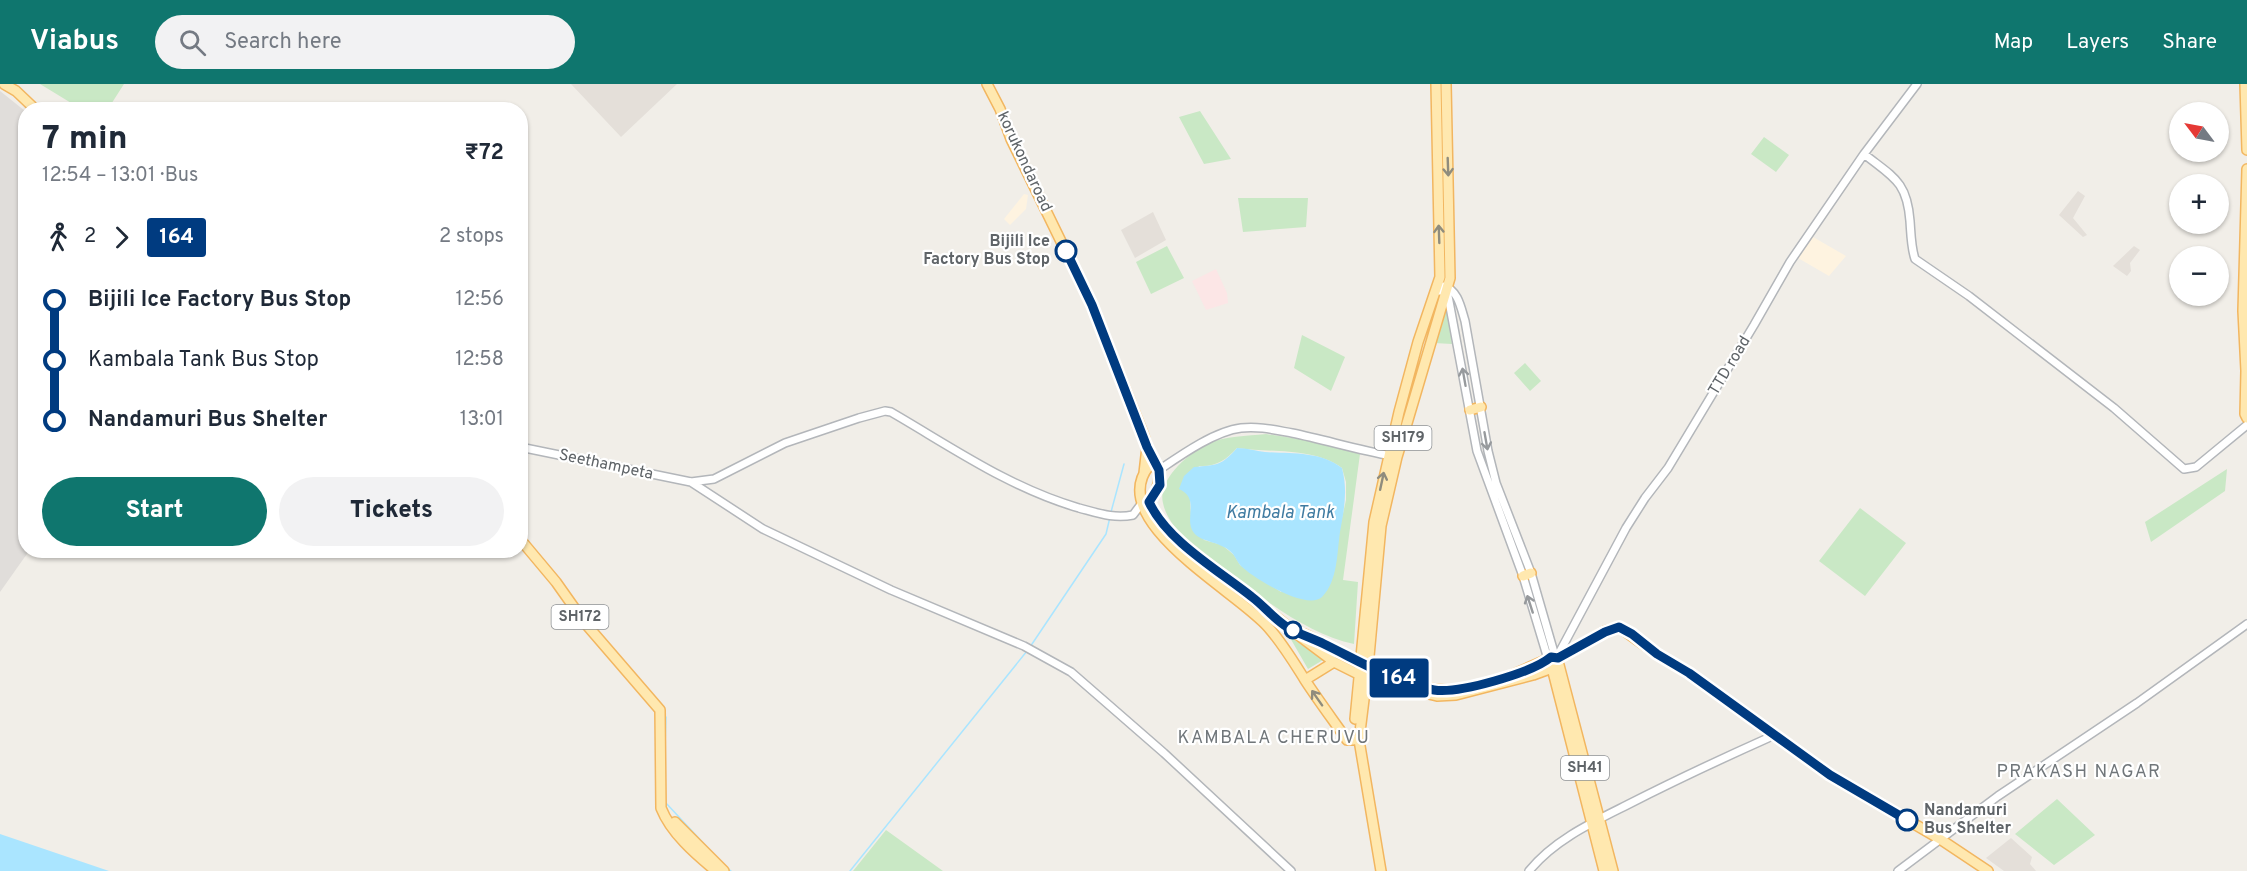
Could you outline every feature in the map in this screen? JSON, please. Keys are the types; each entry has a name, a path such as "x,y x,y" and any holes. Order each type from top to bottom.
{"main road":[{"path":"4,84 28,102"},
{"name":"korukondaroad","path":"987,84 1011,139 1092,305 1147,447 1139,491 1145,502"},
{"name":"SH179","path":"1392,456 1418,387 1441,288 1436,84"},
{"name":"SH179","path":"1376,871 1353,740 1365,665 1375,542 1406,385 1418,342 1441,288 1449,278 1450,213 1446,84"},
{"path":"2245,84 2247,150"},
{"path":"2247,168 2244,335 2245,414 2247,418"},
{"path":"2244,335 2247,324"},
{"path":"1418,342 1429,344"},
{"path":"1406,385 1418,387"},
{"path":"1470,410 1481,407"},
{"path":"1145,502 1160,485 1159,470 1147,447"},
{"path":"1144,473 1149,466 1154,466 1159,470"},
{"path":"1145,502 1174,537 1334,662 1363,676 1442,697 1533,675 1605,632 1619,627 1689,673 1830,775 1940,839 1988,871"},
{"path":"1145,502 1149,519 1167,542 1247,606 1267,626 1286,648 1305,680 1347,740 1353,740"},
{"name":"SH172","path":"528,549 585,623 660,710 661,808"},
{"path":"1286,626 1365,665 1422,687 1436,690 1455,690 1555,661"},
{"name":"SH41","path":"1555,661 1608,869"},
{"path":"1305,680 1334,662"},
{"name":"SH179","path":"1363,676 1359,740 1381,871"},
{"path":"661,808 664,816 693,852 716,871"},
{"path":"661,808 724,871"}],"street":[{"name":"TTD road","path":"1555,661 1626,528 1668,468 1790,262 1864,154 1917,84"},
{"path":"1864,154 1903,186 1910,216 1912,252 1915,259 1969,296 2114,408 2184,469 2196,467 2247,425"},
{"path":"1441,288 1459,302 1465,321 1486,442 1496,483 1555,661"},
{"path":"1441,288 1448,296 1451,307 1477,451 1527,575"},
{"path":"692,482 714,479 784,443 885,411 891,412 1017,486 1065,503 1111,516 1133,515 1145,502"},
{"path":"1159,470 1199,445 1240,428 1262,428 1323,439 1392,456"},
{"name":"Seethampeta","path":"528,449 692,482"},
{"path":"692,482 764,529 891,590 1024,646 1071,672 1157,747 1292,871"},
{"path":"1898,871 1998,796 2137,703 2247,624"},
{"path":"1529,871 1552,849 1595,821 1667,784 1768,738 1769,730"}],"shaded area":[{"path":"571,84 677,84 621,137"},
{"path":"0,91 18,105 18,558 24,558 0,592"},
{"path":"2078,191 2085,196 2073,218 2087,235 2083,237 2059,215"},
{"path":"1024,194 1028,195 1026,209 1010,225 1004,219"},
{"path":"1153,212 1166,240 1135,258 1121,230"},
{"path":"1813,237 1846,256 1829,276 1798,258"},
{"path":"2134,246 2140,250 2130,263 2131,271 2127,276 2113,266"},
{"path":"1216,269 1227,293 1228,303 1206,310 1192,281"},
{"path":"2011,838 2032,857 2030,864 2036,871 2004,871 1986,858"}],"green space":[{"path":"40,84 124,84 112,102 70,102"},
{"path":"1200,111 1231,159 1204,164 1179,117"},
{"path":"1764,137 1789,155 1776,172 1751,154"},
{"path":"1238,198 1308,198 1306,227 1243,232"},
{"path":"1167,246 1184,278 1151,294 1136,262"},
{"path":"1443,312 1448,312 1452,344 1434,343"},
{"path":"1302,335 1345,357 1331,391 1294,368"},
{"path":"1525,363 1541,381 1530,391 1514,373"},
{"path":"1266,434 1305,440 1360,454 1343,580 1358,582 1354,644 1317,631 1280,610 1188,541 1175,527 1166,511 1162,494 1165,485 1176,468 1192,454 1214,441","holes":["1237,448 1305,454 1331,461 1342,468 1346,482 1346,500 1342,518 1281,592 1240,565 1234,555 1222,545 1204,540 1191,516 1190,498 1186,492 1199,466 1220,462"]},
{"path":"2227,469 2225,491 2151,542 2145,522"},
{"path":"1860,508 1906,543 1865,596 1819,561"},
{"path":"1289,636 1323,660 1308,669"},
{"path":"2057,799 2095,835 2054,865 2015,834"},
{"path":"886,830 943,871 853,871"}],"water":[{"name":"Kambala Tank","path":"1237,448 1315,456 1342,468 1345,500 1336,566 1331,583 1322,597 1305,600 1268,585 1240,565 1228,550 1194,533 1190,522 1189,498 1179,489 1184,476 1194,467 1213,465 1222,461"},
{"path":"0,834 109,871 0,871"}],"waterway":[{"path":"1111,512 1124,464"},
{"path":"1030,647 1106,534 1110,517"},
{"path":"850,871 1027,651"},
{"path":"665,746 666,717"},
{"path":"665,802 719,860"},
{"path":"727,868 731,871"}],"bus line":[{"name":"164","path":"1066,251 1092,305 1147,447 1159,470 1160,485 1149,502 1155,515 1174,537 1286,626 1361,664 1436,690 1455,690 1505,677 1536,666 1551,657 1558,658 1605,632 1619,627 1689,673 1830,775 1907,820"}],"place":[{"name":"Bijili Ice Factory Bus Stop","path":"1066,251"},
{"name":"Nandamuri Bus Shelter","path":"1907,820"}],"district":[{"name":"KAMBALA CHERUVU","path":"1274,738"},
{"name":"PRAKASH NAGAR","path":"2079,772"}]}
